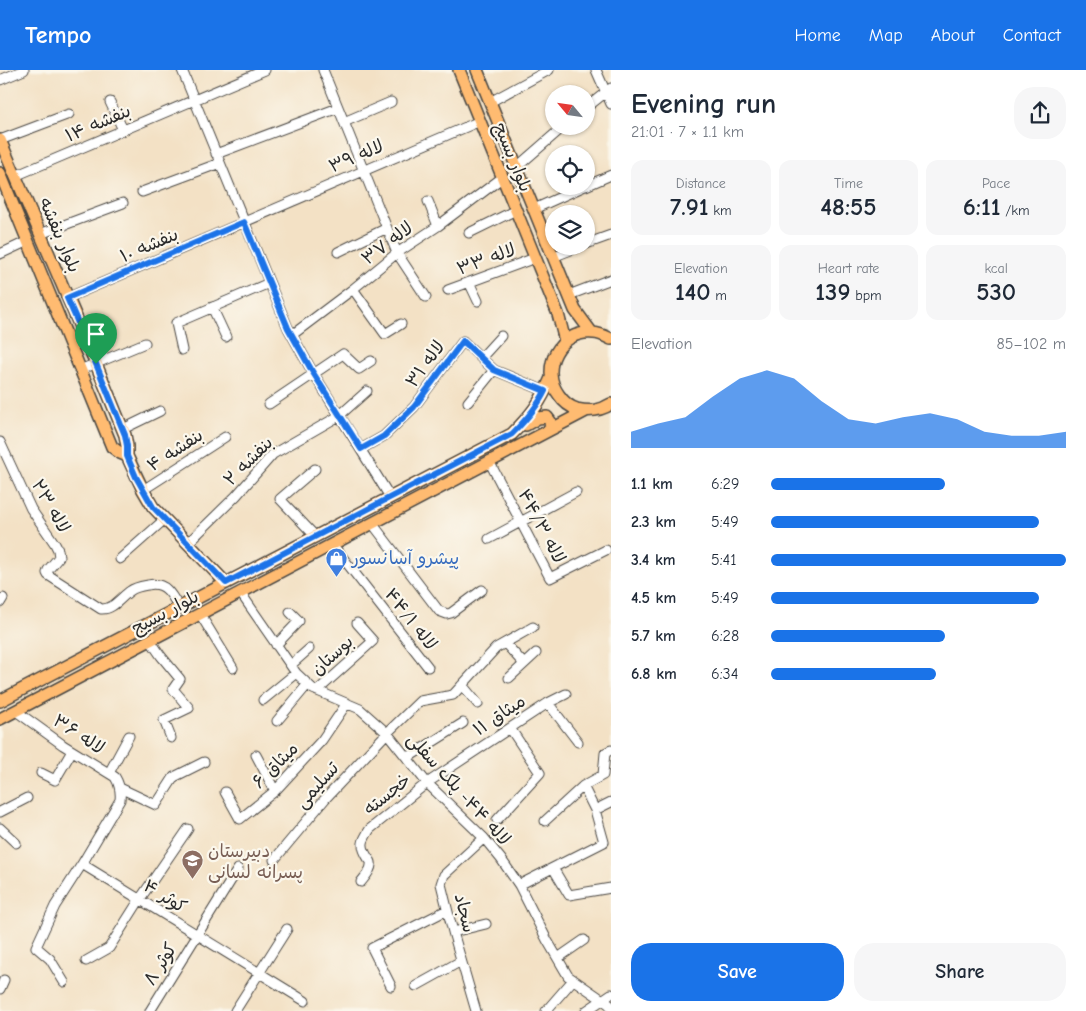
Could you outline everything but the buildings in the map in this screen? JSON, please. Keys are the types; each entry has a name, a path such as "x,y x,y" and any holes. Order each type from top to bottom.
{"main road":[{"name":"بلوار بسیج","path":"0,701 512,434 529,417 540,402 551,378 553,358 565,341 558,314 459,70"},
{"name":"بلوار بسیج","path":"478,70 575,310 592,332"},
{"name":"بلوار بنفشه","path":"0,140 123,429 127,456 143,490 153,507 226,583"},
{"name":"بلوار بنفشه","path":"1,178 112,447 127,456"},
{"path":"558,314 569,316 575,310"},
{"path":"565,341 583,333 592,332 602,334 611,339"},
{"path":"551,378 555,390 563,400 573,408 586,411"},
{"name":"بلوار بسیج","path":"0,719 551,428 586,411 598,410 611,404"},
{"path":"512,434 538,418 547,417 551,428"}],"street":[{"path":"0,80 24,70"},
{"path":"182,70 292,335 390,498"},
{"name":"بنفشه ۱۴","path":"15,176 266,70"},
{"path":"323,70 397,253 426,297"},
{"path":"490,102 548,70"},
{"path":"596,70 608,90 611,104"},
{"path":"595,101 608,90"},
{"path":"110,102 123,130"},
{"path":"344,122 391,102"},
{"path":"142,192 338,108"},
{"path":"0,140 69,114"},
{"name":"لاله ۳۹","path":"244,222 480,121"},
{"path":"517,167 554,135"},
{"path":"595,182 611,175"},
{"name":"لاله ۳۷","path":"292,335 397,253 438,226 503,177"},
{"path":"534,209 566,195"},
{"path":"428,201 438,226"},
{"path":"40,234 124,203"},
{"path":"469,233 516,210"},
{"name":"بنفشه ۱۰","path":"67,298 244,222"},
{"path":"338,252 387,228"},
{"path":"595,241 611,235"},
{"path":"0,254 28,241"},
{"path":"553,257 558,255"},
{"name":"لاله ۳۳","path":"448,290 536,258"},
{"path":"569,295 611,279"},
{"path":"469,282 478,301"},
{"path":"182,350 176,323 269,283"},
{"path":"353,289 385,334 400,324"},
{"path":"212,307 226,337"},
{"path":"481,358 501,336"},
{"name":"لاله ۳۱","path":"361,449 384,436 414,407 463,341 494,370 545,391"},
{"path":"80,370 146,343"},
{"path":"269,404 343,354 359,369 371,361"},
{"path":"468,402 494,370"},
{"name":"بنفشه ۲","path":"188,543 236,496 273,454 339,416 367,391"},
{"path":"123,429 160,411"},
{"name":"بنفشه ۴","path":"143,490 225,437"},
{"name":"لاله ۲۳","path":"0,442 31,509 58,550 59,556 48,570 48,575 101,609 110,608 137,587 154,584 168,589 180,608"},
{"name":"لاله ۴۴/۳","path":"489,461 550,578 606,550"},
{"path":"315,469 280,499 316,536"},
{"path":"489,538 576,492"},
{"path":"120,560 165,519"},
{"path":"372,523 439,611 447,614 451,613 482,590"},
{"name":"لاله ۴۴/۱","path":"332,544 428,667"},
{"name":"لاله ۴۴- پلک سفلی","path":"240,592 296,674 317,690 360,709 387,733 427,783 484,838 519,885 568,976 611,1008"},
{"path":"276,645 299,621 290,612"},
{"path":"200,614 233,668"},
{"name":"بوستان","path":"317,690 373,641 357,623"},
{"name":"تسلیمی","path":"274,860 325,799 420,701 453,694 496,648 533,627"},
{"path":"150,640 180,679 173,689 190,708 164,720 171,738"},
{"path":"505,643 524,664"},
{"path":"291,665 309,649"},
{"path":"509,678 536,653"},
{"path":"263,700 296,674"},
{"path":"277,721 308,684"},
{"path":"462,685 478,704"},
{"path":"548,702 566,694"},
{"name":"میثاق ۱۱","path":"427,783 548,702 578,742"},
{"name":"میثاق ۶","path":"225,792 240,819 275,791 322,740 347,703"},
{"name":"لاله ۳۶","path":"16,710 72,751 115,777 120,788"},
{"path":"407,758 463,722"},
{"path":"497,820 540,773 510,728"},
{"path":"108,773 129,736"},
{"path":"545,821 583,786 603,775 605,754 611,750"},
{"path":"40,773 55,780 72,751"},
{"path":"256,755 275,791"},
{"path":"120,788 156,805 174,777 204,762"},
{"name":"خجسته","path":"361,882 372,865 364,851 363,839 370,829 427,783"},
{"path":"519,885 604,842 595,810 583,786"},
{"path":"64,982 50,959 36,947 55,906 120,800 120,788"},
{"path":"0,812 27,798"},
{"path":"595,810 611,802"},
{"path":"0,828 16,843"},
{"path":"86,962 109,948 188,829"},
{"name":"سجاد","path":"476,1011 452,932 441,884 444,875 484,838"},
{"name":"کوثر ۴","path":"82,864 305,1001"},
{"path":"554,868 569,895 611,888"},
{"name":"کوثر ۸","path":"150,1011 238,869"},
{"path":"391,986 372,948 447,910"},
{"path":"452,932 486,924"},
{"path":"235,1011 287,929"},
{"path":"558,958 584,940"},
{"path":"416,986 461,961"},
{"path":"546,1011 573,980"},
{"path":"586,1011 611,994"}],"place":[{"name":"پیشرو آسانسور","path":"336,577"},
{"name":"دبیرستان پسرانه لسانی","path":"192,880"}],"route":[{"path":"244,222 288,328 312,371 361,449 384,436 414,407 463,341 494,370 545,391 540,402 529,417 512,434 226,583 153,507 136,477 127,456 125,435 96,364 67,298 244,222"}]}
